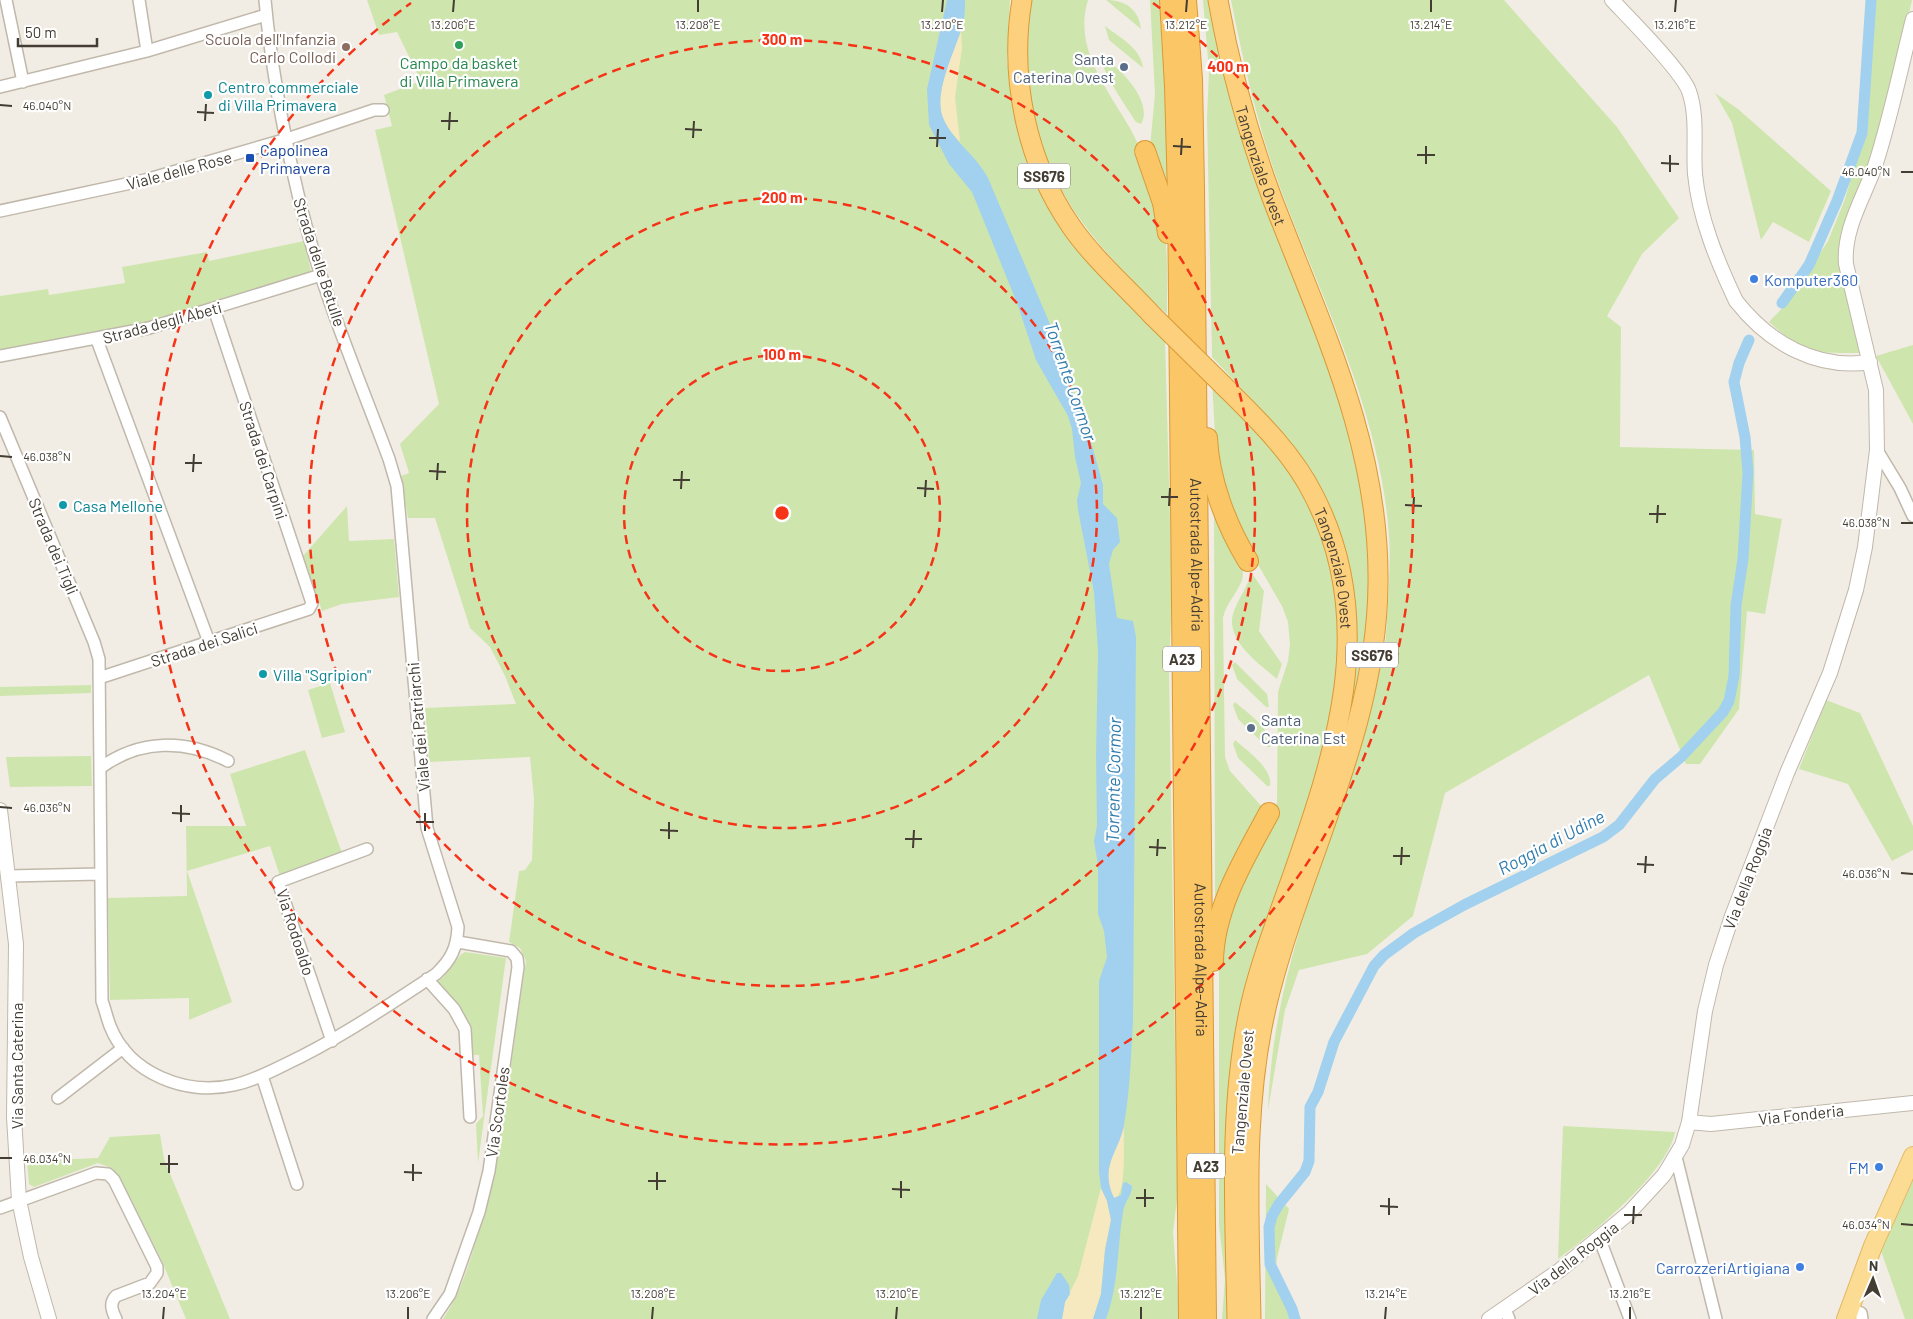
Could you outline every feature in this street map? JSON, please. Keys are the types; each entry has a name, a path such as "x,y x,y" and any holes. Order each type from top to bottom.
{"highway":[{"name":"Tangenziale Ovest","path":"1022,0 1017,53 1019,88 1030,144 1053,197 1072,227 1153,316 1259,421 1288,454 1314,495 1328,529 1342,574 1346,598 1348,646 1341,713 1328,772 1269,939 1248,1017 1240,1070 1236,1134 1237,1319"},
{"name":"Autostrada Alpe-Adria","path":"1170,0 1175,86 1179,321 1189,1319"},
{"name":"Autostrada Alpe-Adria","path":"1186,0 1192,79 1206,1319"},
{"name":"Tangenziale Ovest","path":"1218,0 1227,50 1248,128 1346,386 1370,479 1378,531 1376,622 1371,661 1358,722 1283,944 1256,1055 1251,1099 1249,1184 1251,1319"},
{"path":"1145,151 1167,220 1169,296 1179,321"},
{"path":"1195,302 1205,341 1207,434 1211,466 1225,514 1248,561"},
{"path":"1204,1078 1212,1039 1213,954 1217,931 1235,879 1269,813"}],"main road":[{"path":"1853,1315 1873,1246 1913,1156"}],"street":[{"path":"6,0 23,82"},
{"path":"139,0 147,51"},
{"name":"Strada delle Betulle","path":"265,0 266,15 298,195 321,275 389,459"},
{"path":"1612,0 1672,66 1688,89 1693,109 1695,174 1702,212 1736,301 1746,314 1796,353 1818,361 1870,362"},
{"path":"0,87 147,51 266,15"},
{"name":"Via della Roggia","path":"1489,1319 1507,1314 1600,1240 1649,1192 1676,1157 1682,1145 1689,1122 1705,1010 1716,965 1732,916 1787,773 1818,706 1856,590 1866,547 1877,450 1876,390 1846,264 1845,246 1876,163 1902,70 1913,19"},
{"name":"Viale delle Rose","path":"0,211 145,180 287,139 374,110 384,110"},
{"name":"Strada degli Abeti","path":"0,356 97,340 149,328 321,275"},
{"name":"Strada dei Carpini","path":"214,309 312,603 309,610"},
{"path":"97,340 209,642"},
{"name":"Strada dei Tigli","path":"0,417 94,642 99,659 99,678"},
{"path":"1877,450 1900,488 1913,516"},
{"name":"Viale dei Patriarchi","path":"389,459 397,486 427,828 458,927 458,942"},
{"name":"Strada dei Salici","path":"99,678 309,610"},
{"path":"99,678 102,1001 111,1028 123,1048 148,1071 173,1083 200,1088 233,1086 262,1076 332,1041 428,979 449,962 458,942"},
{"path":"100,768 114,758 146,747 174,745 183,745 211,752 228,761"},
{"name":"Via Santa Caterina","path":"0,810 16,944 14,1117 19,1200 31,1257 49,1319"},
{"name":"Via Rodoaldo","path":"332,1041 278,882 367,849"},
{"path":"8,876 100,874"},
{"name":"Via Scortoles","path":"432,1319 450,1294 479,1212 489,1170 518,967 517,958 510,951 458,942"},
{"path":"428,979 454,1009 465,1029 470,1116"},
{"path":"58,1098 123,1048"},
{"path":"262,1076 296,1184"},
{"name":"Via Fonderia","path":"1689,1122 1711,1124 1913,1102"},
{"path":"1676,1157 1716,1319"},
{"path":"0,1208 96,1173 108,1174 114,1180 157,1267 157,1273 150,1282 116,1296 112,1300 111,1306 116,1319"},
{"path":"1600,1240 1630,1319"}],"green space":[{"path":"367,0 1010,0 1007,59 1013,105 1024,148 1047,200 1165,337 1172,595 1169,671 1177,1171 1177,1200 1173,1232 1180,1319 443,1319 460,1288 472,1254 487,1198 501,1131 526,961 520,948 509,942 519,871 525,870 532,860 534,799 530,757 429,762 425,708 516,704 505,676 490,647 470,628 435,518 408,518 401,476 409,473 400,444 439,404 375,130 392,126 384,95 421,81 397,32 379,35"},
{"path":"1030,0 1088,0 1084,21 1086,42 1092,61 1142,153 1161,216 1167,254 1167,314 1099,244 1074,210 1054,176 1040,139 1031,98 1028,52"},
{"path":"1106,0 1113,0 1130,7 1140,22 1141,29"},
{"path":"1150,0 1159,0 1166,109 1168,188 1150,147 1155,94"},
{"path":"1203,0 1213,0 1332,361 1365,489 1371,571 1363,665 1351,719 1335,768 1345,551 1330,507 1309,467 1279,428 1212,357 1207,117 1209,71"},
{"path":"1231,0 1504,0 1617,127 1679,218 1642,254 1607,316 1621,327 1620,447 1754,450 1755,514 1782,519 1765,614 1747,611 1739,709 1700,764 1686,764 1649,675 1445,793 1413,916 1367,954 1299,970 1285,1010 1268,1110 1276,1027 1284,988 1305,912 1358,753 1383,658 1388,610 1390,548 1384,491 1375,447 1348,360 1297,232 1265,143 1252,96"},
{"path":"1875,0 1912,0 1894,80 1876,144 1847,224 1861,353 1832,353 1801,345 1791,340 1769,322 1788,302 1828,241 1845,199 1868,119"},
{"path":"1105,26 1134,49 1143,68 1109,40"},
{"path":"1102,57 1126,77 1139,96 1144,115 1141,124 1136,122 1115,90 1105,71"},
{"path":"1715,93 1738,109 1831,191 1809,242 1773,222 1761,240 1732,123"},
{"path":"304,241 311,271 154,320 0,351 0,296 48,289 49,295 125,283 122,267 207,252 209,261"},
{"path":"1913,345 1913,424 1876,356"},
{"path":"1212,381 1286,460 1330,546 1342,635 1331,733 1268,925 1233,1319 1222,1319 1225,1279 1219,1225 1219,960 1226,918 1277,803 1278,692 1288,661 1290,644 1288,622 1282,606 1233,522 1216,453"},
{"path":"1214,497 1238,551 1243,572 1240,585 1223,618 1225,757 1230,771 1264,809 1215,907"},
{"path":"347,506 349,541 394,539 399,597 342,604 322,611 303,556"},
{"path":"1251,572 1264,591 1259,631 1282,664 1277,679 1245,650 1238,641 1234,631 1232,621 1234,611"},
{"path":"1235,662 1267,694 1269,707 1266,707 1237,679 1232,665"},
{"path":"330,683 345,732 322,738 308,690"},
{"path":"91,685 91,693 0,696 0,687"},
{"path":"1826,700 1860,713 1913,826 1913,850 1892,861 1848,784 1799,769"},
{"path":"1235,702 1263,728 1270,740 1270,747 1267,747 1238,719 1233,705"},
{"path":"1235,740 1263,766 1270,779 1270,786 1267,786 1238,758 1233,744"},
{"path":"305,750 342,853 280,876 270,846 187,871 232,1002 189,1020 189,998 110,1000 108,898 187,896 186,826 246,826 230,774"},
{"path":"91,756 92,786 10,787 6,757"},
{"path":"465,952 506,958 478,1163 476,1124 483,1116 479,1055 472,1055 472,1044 462,1016 436,983"},
{"path":"1563,1126 1675,1132 1669,1148 1644,1183 1608,1219 1558,1259"},
{"path":"160,1134 164,1159 230,1319 186,1319 161,1259 119,1176 112,1168 98,1163 34,1187 29,1184 27,1161 98,1158 110,1137"},
{"path":"1913,1173 1913,1319 1905,1319 1881,1251"},
{"path":"1266,1184 1289,1209 1277,1258 1276,1270 1301,1319 1265,1319"}],"sand":[{"path":"961,31 962,48 955,97 960,142 945,123 940,107 940,96 949,61"},
{"path":"1124,1127 1122,1185 1116,1199 1111,1192 1109,1184 1110,1164"},
{"path":"1101,1188 1107,1201 1111,1220 1105,1250 1101,1294 1093,1319 1062,1319 1065,1302 1078,1276"}],"water":[{"name":"Torrente Cormor","path":"947,0 965,0 965,12 960,34 943,85 941,109 944,120 948,128 988,178 1058,343 1075,400 1085,420 1103,485 1103,504 1117,518 1120,542 1113,550 1109,564 1117,618 1133,621 1136,637 1133,1021 1124,1125 1109,1168 1110,1187 1114,1198 1121,1195 1123,1183 1126,1182 1132,1186 1124,1208 1116,1279 1106,1319 1093,1319 1101,1294 1105,1250 1111,1220 1107,1201 1101,1188 1099,1172 1099,981 1107,957 1104,931 1098,914 1098,865 1094,841 1097,826 1098,651 1094,592 1078,510 1077,500 1081,483 1068,416 1036,360 1017,303 972,192 949,164 929,125 927,89"},
{"path":"1057,1273 1061,1273 1069,1285 1070,1294 1065,1302 1062,1319 1037,1319 1041,1300"}],"waterway":[{"name":"Roggia di Udine","path":"1782,303 1809,265 1837,201 1862,133 1871,0"},
{"name":"Roggia di Udine","path":"1295,1319 1270,1264 1269,1227 1272,1216 1279,1204 1305,1172 1309,1161 1310,1107 1318,1092 1334,1042 1374,966 1384,955 1414,933 1464,905 1603,837 1619,825 1655,779 1681,757 1723,712 1729,701 1734,676 1736,605 1743,559 1748,472 1745,437 1734,382 1739,363 1749,340"}],"place":[{"name":"Campo da basket di Villa Primavera","path":"459,45"},
{"name":"Scuola dell'Infanzia Carlo Collodi","path":"346,47"},
{"name":"Santa Caterina Ovest","path":"1124,67"},
{"name":"Centro commerciale di Villa Primavera","path":"208,95"},
{"name":"Capolinea Primavera","path":"250,158"},
{"name":"Komputer360","path":"1754,279"},
{"name":"Casa Mellone","path":"63,505"},
{"name":"Villa \"Sgripion\"","path":"263,674"},
{"name":"Santa Caterina Est","path":"1251,728"},
{"name":"FM","path":"1879,1167"},
{"name":"CarrozzeriArtigiana","path":"1800,1267"}]}
